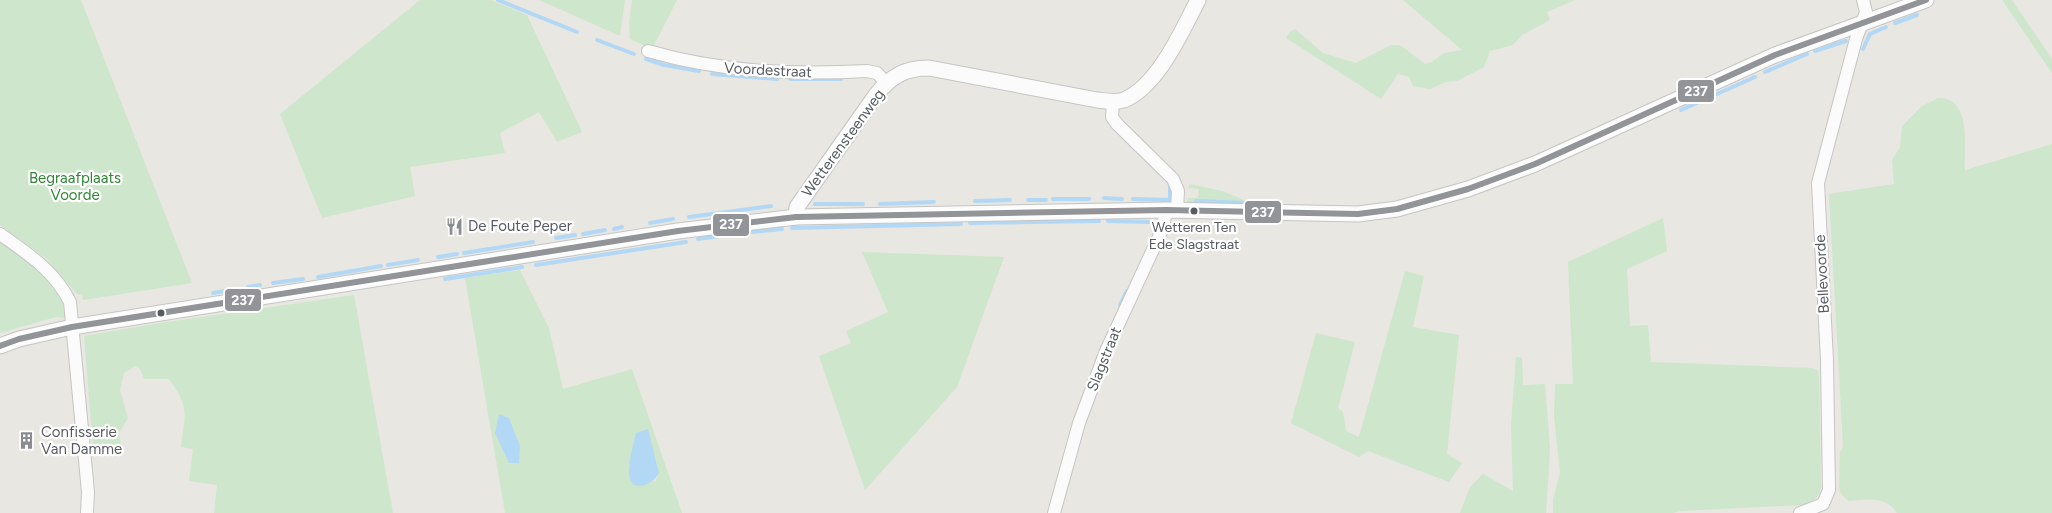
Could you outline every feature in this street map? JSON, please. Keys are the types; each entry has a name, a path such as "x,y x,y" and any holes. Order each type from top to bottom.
{"street":[{"path":"1113,102 1123,100 1134,94 1149,80 1176,43 1198,0"},
{"name":"Bellevoorde","path":"1800,513 1823,504 1829,490 1827,360 1818,183 1866,12 1863,0"},
{"path":"0,346 19,339 72,327 687,230 796,217 1172,210 1358,214 1397,209 1426,202 1535,164 1775,55 1926,0"},
{"name":"Voordestraat","path":"648,51 710,67 764,72 877,73 886,83"},
{"name":"Wetterensteenweg","path":"796,217 797,208 886,83 905,71 929,68 1113,102"},
{"name":"Slagstraat","path":"1054,513 1079,423 1106,351 1172,210 1178,191 1173,179 1117,124 1112,117 1113,102"},
{"path":"0,234 41,263 57,280 70,302 88,492 87,513"}],"green space":[{"name":"Begraafplaats Voorde","path":"0,0 81,0 192,283 83,300 82,294 78,295 47,259 0,225"},
{"path":"420,0 491,0 527,15 582,132 557,142 539,112 500,133 505,153 410,167 415,196 322,218 280,114"},
{"path":"539,0 625,0 620,36"},
{"path":"632,0 677,0 652,49 630,39 629,22"},
{"path":"1403,0 1575,0 1547,12 1550,20 1522,35 1513,45 1490,51 1484,67 1457,81 1446,82 1430,89 1413,86 1409,77 1398,74 1381,99 1286,38 1295,29 1323,53 1356,63 1391,45 1400,45 1425,64 1432,62 1444,53 1462,50"},
{"path":"2002,0 2012,0 2052,59 2052,73"},
{"path":"1938,98 1949,100 1961,114 1965,137 1965,170 2052,144 2052,513 1897,513 1887,503 1881,501 1848,501 1839,491 1840,452 1843,446 1829,194 1894,184 1892,160 1900,147 1902,126 1922,106"},
{"path":"1190,184 1222,191 1254,204 1187,203 1188,198 1198,198 1199,189 1188,188"},
{"path":"1663,218 1667,251 1627,269 1630,326 1648,325 1651,362 1812,368 1819,371 1821,488 1818,495 1812,501 1802,505 1680,511 1673,513 1553,513 1553,500 1560,472 1554,417 1555,384 1573,384 1568,262"},
{"path":"0,241 32,264 50,282 63,304 66,318 56,317 0,333"},
{"path":"862,252 1004,257 957,387 865,490 819,356 851,343 846,331 888,312"},
{"path":"520,270 549,328 563,389 632,369 682,513 505,513 465,278","holes":["642,432 657,463 658,469 655,482 632,459 636,433"]},
{"path":"1405,271 1424,276 1413,327 1459,335 1447,454 1462,463 1449,482 1368,451 1359,457 1291,423 1316,333 1355,342 1338,408 1343,412 1346,431 1359,437"},
{"path":"354,295 393,513 214,513 217,485 189,481 193,449 181,447 184,411 176,389 169,379 144,379 140,369 135,366 124,373 120,390 128,418 119,433 121,445 93,447 84,336"},
{"path":"1516,357 1522,358 1523,385 1545,384 1550,449 1546,513 1460,513 1470,487 1483,474 1513,491 1511,425"}],"water":[{"path":"499,414 509,418 520,446 519,463 509,463 495,433"},
{"path":"648,429 659,473 656,478 647,484 637,486 630,480 631,453 636,433"}],"waterway":[{"path":"498,0 577,32"},
{"path":"1895,23 1917,15"},
{"path":"1863,49 1870,34 1886,27"},
{"path":"597,40 634,54"},
{"path":"1815,51 1846,41"},
{"path":"1765,72 1807,54"},
{"path":"646,59 664,65 699,71"},
{"path":"712,74 777,79"},
{"path":"1681,110 1755,77"},
{"path":"790,79 841,79"},
{"path":"1133,199 1170,200 1170,185"},
{"path":"1104,198 1122,199"},
{"path":"1053,199 1089,199"},
{"path":"975,201 1010,200"},
{"path":"1028,200 1046,200"},
{"path":"1196,201 1247,203"},
{"path":"880,204 934,202"},
{"path":"815,204 863,204"},
{"path":"689,217 771,206"},
{"path":"650,223 673,219"},
{"path":"970,223 1099,221"},
{"path":"1108,221 1151,222"},
{"path":"792,228 961,224"},
{"path":"614,229 622,227"},
{"path":"752,232 782,229"},
{"path":"583,234 605,230"},
{"path":"556,238 575,235"},
{"path":"698,239 727,235"},
{"path":"464,253 533,242"},
{"path":"536,265 686,242"},
{"path":"438,257 457,254"},
{"path":"388,265 418,260"},
{"path":"318,277 381,266"},
{"path":"445,279 522,267"},
{"path":"273,283 303,279"},
{"path":"248,287 260,285"},
{"path":"213,293 237,289"},
{"path":"1120,305 1127,291"}],"transit line":[{"name":"237","path":"0,346 19,339 72,327 678,231 796,217 1166,210 1358,214 1397,209 1468,189 1535,164 1775,55 1926,0"}],"place":[{"name":"Wetteren Ten Ede Slagstraat","path":"1194,211"},
{"name":"De Foute Peper","path":"454,226"},
{"name":"Confisserie Van Damme","path":"27,441"}]}
